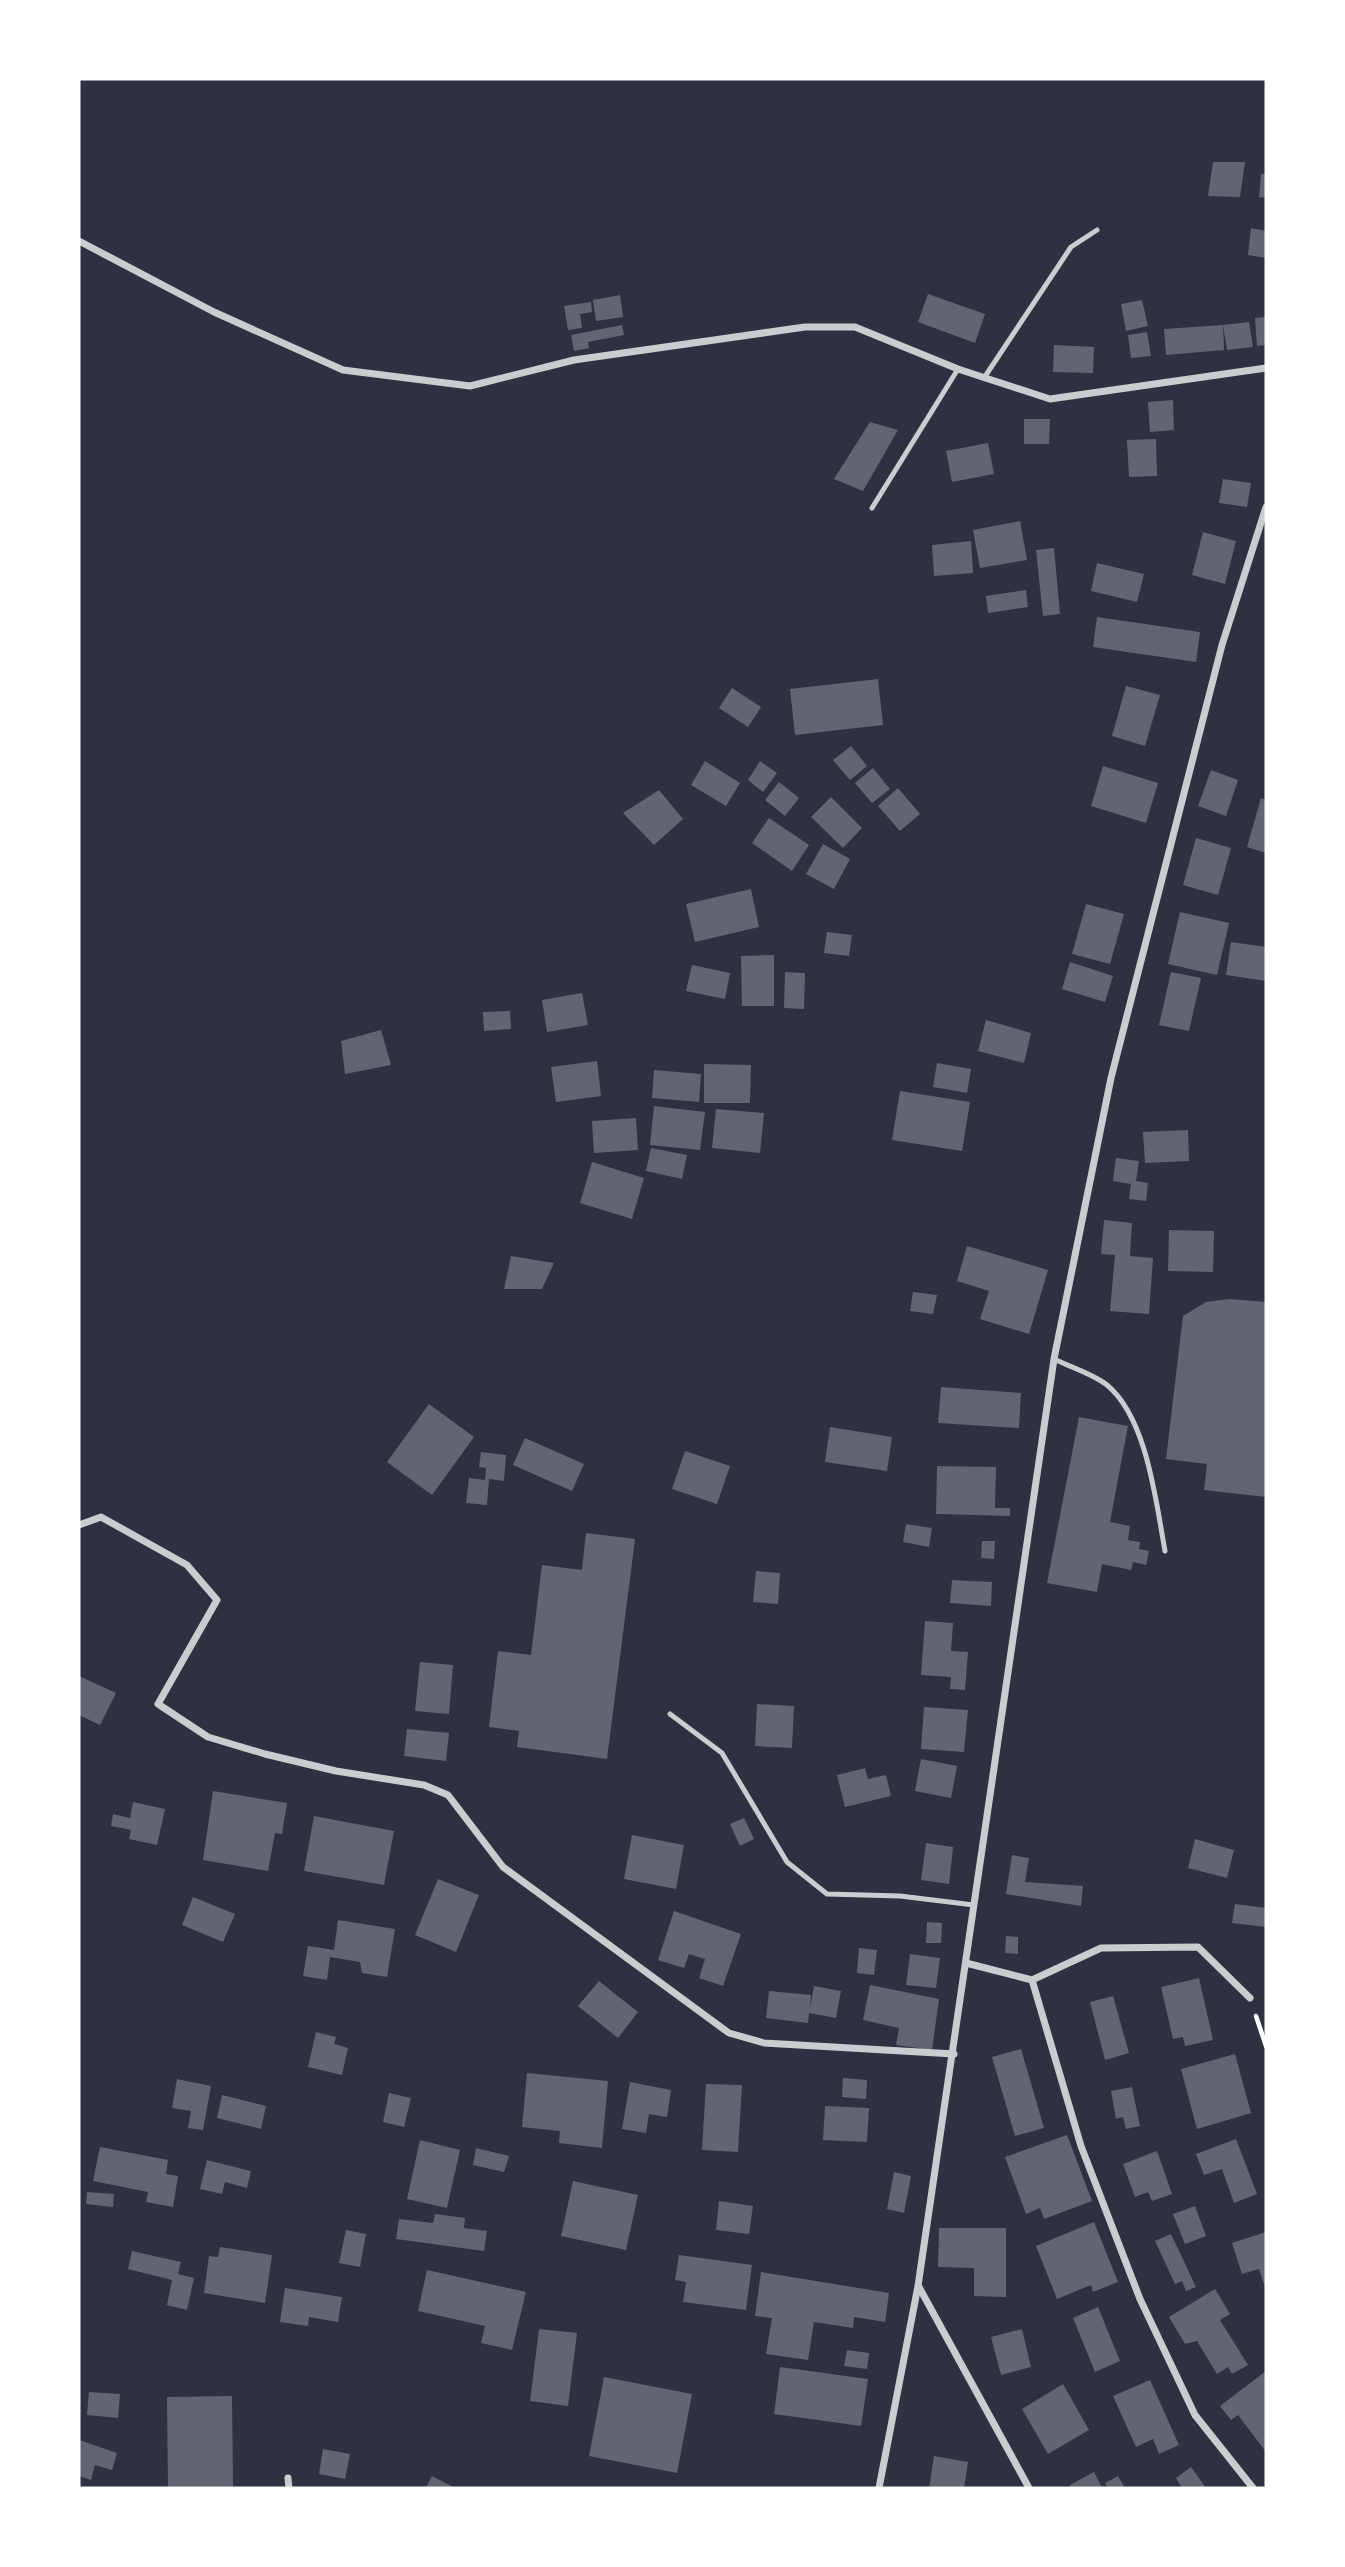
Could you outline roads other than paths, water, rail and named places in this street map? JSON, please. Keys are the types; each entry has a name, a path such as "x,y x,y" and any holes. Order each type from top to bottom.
{"street":[{"path":"79,241 214,312 343,370 470,386 574,360 805,327 855,327 958,369 1050,399 1266,368"},
{"path":"879,2488 918,2286 954,2054 1054,1359 1111,1078 1222,645 1266,507"},
{"path":"79,1525 101,1517 187,1565 217,1600 158,1704 208,1737 265,1754 336,1770 424,1785 448,1795 503,1867 729,2033 764,2043 954,2054"},
{"path":"966,1963 1032,1980 1101,1948 1198,1947 1250,1998"},
{"path":"1032,1980 1081,2146 1140,2299 1195,2415 1253,2488"},
{"path":"918,2286 1029,2488"},
{"path":"288,2478 289,2488"}],"lane":[{"path":"984,378 1071,247 1097,230"},
{"path":"872,508 958,369"},
{"path":"1054,1359 1106,1384 1125,1405 1148,1460 1165,1551"},
{"path":"670,1714 722,1753 787,1862 827,1894 901,1896 974,1905"}]}
